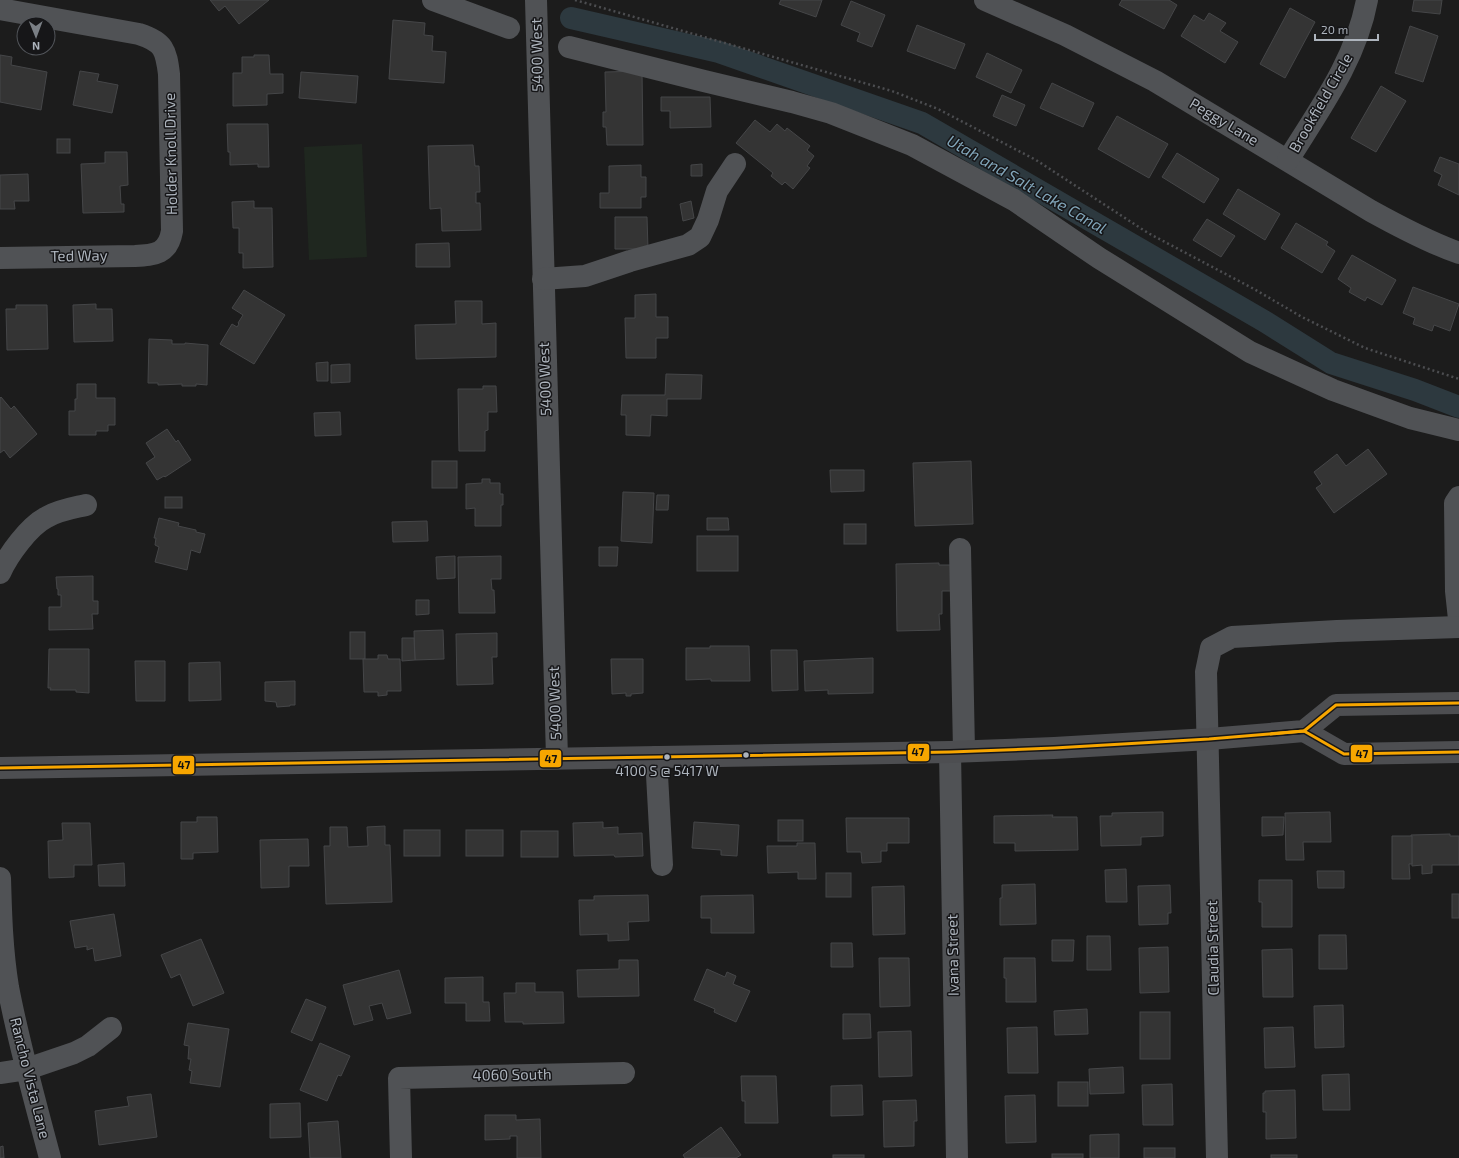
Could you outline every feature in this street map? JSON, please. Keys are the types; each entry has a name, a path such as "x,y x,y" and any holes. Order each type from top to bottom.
{"main road":[{"path":"0,768 957,752 1054,748 1209,739 1304,731 1336,705 1459,703"},
{"path":"1304,731 1344,754 1459,752"}],"street":[{"path":"432,0 509,28"},
{"name":"5400 West","path":"536,0 556,758"},
{"name":"Peggy Lane","path":"985,0 1008,4 1156,81 1399,227 1428,241 1459,253"},
{"name":"Brookfield Circle","path":"1288,160 1335,85 1349,57 1358,33 1367,0"},
{"name":"Holder Knoll Drive","path":"0,9 139,34 149,37 165,50 169,74 172,231 168,244 158,253"},
{"path":"569,47 831,113 912,145 1014,200 1099,258 1250,352 1333,390 1410,418 1459,430"},
{"path":"543,279 585,276 630,261 688,245 700,237 708,220 717,191 735,164"},
{"name":"Ted Way","path":"0,258 136,256 158,253"},
{"path":"1459,497 1455,503 1456,590 1459,619"},
{"path":"0,573 15,547 38,523 46,517 58,512 86,505"},
{"name":"Ivana Street","path":"957,1158 957,752 960,549"},
{"name":"Claudia Street","path":"1217,1158 1209,739 1206,672 1211,648 1232,637 1337,630 1459,627"},
{"path":"656,757 662,865"},
{"name":"Rancho Vista Lane","path":"0,878 4,958 8,986 27,1069 50,1158"},
{"path":"0,1073 27,1069 74,1053 88,1046 111,1028"},
{"name":"4060 South","path":"401,1158 399,1078 624,1073"}],"path":[{"path":"575,0 892,92 938,109 1036,160 1148,233 1254,289 1302,317 1365,348 1459,379"}],"shaded area":[{"path":"362,144 367,257 309,260 304,147"}],"building":[{"path":"210,0 269,0 239,24 225,6 219,11"},
{"path":"781,0 822,0 816,17 779,4"},
{"path":"1122,0 1169,0 1177,5 1164,29 1119,5"},
{"path":"1414,0 1442,0 1440,14 1412,11"},
{"path":"851,1 885,15 872,47 857,41 860,33 841,25"},
{"path":"1290,8 1315,22 1285,78 1260,64"},
{"path":"1209,13 1226,23 1220,31 1238,42 1225,63 1181,36 1194,15 1204,21"},
{"path":"393,20 425,23 424,35 433,36 432,51 446,52 444,83 389,79"},
{"path":"917,25 965,44 955,69 907,51"},
{"path":"1410,26 1438,36 1423,82 1395,73"},
{"path":"987,53 1022,70 1011,93 976,77"},
{"path":"0,55 12,57 11,65 47,72 41,110 0,102"},
{"path":"254,55 269,55 270,74 283,74 283,93 267,94 267,105 233,106 233,73 242,73 242,57 254,57"},
{"path":"80,71 99,74 97,81 118,85 112,113 73,105"},
{"path":"642,71 643,145 607,145 606,127 603,127 603,112 606,112 605,72"},
{"path":"301,72 358,76 356,103 299,98"},
{"path":"1052,83 1094,103 1083,127 1040,108"},
{"path":"1381,86 1406,101 1376,152 1351,138"},
{"path":"1002,95 1025,105 1016,126 993,116"},
{"path":"661,97 710,97 711,127 670,128 670,111 661,111"},
{"path":"1117,116 1168,144 1149,178 1098,149"},
{"path":"755,120 770,132 777,124 785,131 787,128 810,146 807,150 814,156 807,166 810,168 793,189 785,182 782,185 771,176 773,173 736,143"},
{"path":"227,124 268,124 269,167 258,167 258,164 230,165"},
{"path":"57,139 70,139 70,153 57,153"},
{"path":"473,145 475,166 479,166 480,192 476,192 476,203 480,203 481,230 442,231 441,208 430,209 428,146"},
{"path":"105,152 127,152 128,185 120,186 121,204 124,204 124,212 83,213 81,164 105,163"},
{"path":"1177,153 1219,179 1204,203 1162,177"},
{"path":"1440,157 1459,164 1459,195 1438,185 1442,175 1434,171"},
{"path":"702,164 702,176 691,176 691,165"},
{"path":"641,165 641,177 646,177 646,197 641,197 641,208 600,208 600,193 609,193 609,166"},
{"path":"28,174 29,201 14,201 15,209 0,209 0,175"},
{"path":"1238,189 1280,214 1265,240 1223,214"},
{"path":"254,201 254,208 272,208 273,267 243,268 243,253 239,253 239,228 233,228 232,202"},
{"path":"691,201 694,218 683,221 680,204"},
{"path":"615,217 647,217 648,249 615,249"},
{"path":"1207,219 1235,236 1221,257 1193,240"},
{"path":"1296,223 1328,242 1326,245 1335,251 1322,273 1281,248"},
{"path":"449,243 450,267 416,267 416,244"},
{"path":"1352,255 1396,280 1382,305 1367,297 1365,301 1349,292 1351,288 1338,279"},
{"path":"1413,287 1459,304 1450,331 1434,325 1432,331 1413,324 1415,318 1403,313"},
{"path":"244,290 285,315 254,364 220,344 232,324 237,327 243,315 232,308"},
{"path":"656,294 656,317 668,317 668,338 656,338 656,358 626,358 625,318 635,318 635,295"},
{"path":"455,301 482,301 482,324 496,323 496,357 416,359 415,325 456,324"},
{"path":"96,304 96,309 112,309 113,341 74,342 73,305"},
{"path":"16,305 47,305 48,349 7,350 6,309 16,309"},
{"path":"149,339 172,340 172,344 185,343 208,345 207,385 196,384 196,386 182,386 182,384 158,385 158,383 148,383"},
{"path":"328,362 328,381 317,381 316,363"},
{"path":"350,364 350,382 331,383 331,365"},
{"path":"666,374 702,375 701,399 667,399 667,416 651,415 650,436 626,435 626,415 621,415 622,395 665,395"},
{"path":"77,384 96,384 96,398 115,398 115,425 108,425 108,431 96,431 96,435 69,435 69,411 75,411"},
{"path":"483,386 496,386 497,412 488,412 488,430 485,431 485,451 459,451 458,389 483,389"},
{"path":"1,397 11,409 14,406 37,434 10,458 4,450 0,453"},
{"path":"340,412 341,435 315,436 314,413"},
{"path":"167,429 176,442 178,440 191,460 165,477 164,476 157,480 146,463 155,457 146,443"},
{"path":"1368,449 1387,474 1334,513 1316,488 1322,484 1314,472 1337,454 1346,466"},
{"path":"432,461 457,461 457,488 432,488"},
{"path":"971,461 973,524 915,526 913,463"},
{"path":"830,470 864,470 864,491 831,492"},
{"path":"482,479 490,479 490,483 500,483 500,494 503,494 503,505 501,505 501,526 475,526 475,508 466,509 466,484 482,483"},
{"path":"623,492 654,493 652,543 621,541"},
{"path":"657,495 669,495 668,510 656,510"},
{"path":"165,497 182,497 182,508 165,508"},
{"path":"159,518 179,523 178,526 196,530 196,532 205,534 200,553 191,550 187,570 155,562 159,547 155,545 156,538 154,538"},
{"path":"707,518 728,518 729,530 707,530"},
{"path":"427,521 428,541 393,542 392,522"},
{"path":"844,524 866,524 866,544 844,544"},
{"path":"697,536 738,536 738,571 697,571"},
{"path":"599,547 618,547 617,566 599,566"},
{"path":"455,556 455,578 437,579 436,557"},
{"path":"501,556 501,579 491,579 492,590 494,590 495,613 459,613 458,557"},
{"path":"939,563 939,565 955,565 955,591 942,591 942,614 939,614 940,630 897,631 896,564"},
{"path":"93,576 93,601 98,601 98,614 92,614 93,629 49,630 49,607 61,607 61,595 58,595 56,577"},
{"path":"416,600 429,600 429,614 416,615"},
{"path":"443,630 444,659 415,660 414,631"},
{"path":"350,632 365,632 365,659 350,659"},
{"path":"497,633 497,657 492,657 493,684 457,685 456,634"},
{"path":"402,638 414,638 415,660 402,661"},
{"path":"710,646 749,646 750,681 711,681 711,679 686,680 686,648 710,648"},
{"path":"49,649 89,649 89,693 76,692 76,690 50,690 51,688 48,688"},
{"path":"771,650 797,650 798,690 772,691"},
{"path":"378,655 387,655 388,659 400,659 401,691 387,691 387,695 378,696 378,692 364,692 363,659 378,659"},
{"path":"873,658 873,693 828,694 828,690 805,691 804,661"},
{"path":"611,659 643,659 643,693 631,694 631,696 626,696 626,693 612,694"},
{"path":"135,661 165,661 165,701 136,701"},
{"path":"220,662 221,700 189,701 189,663"},
{"path":"295,681 295,705 277,707 276,702 265,701 265,682"},
{"path":"1163,812 1163,836 1141,837 1141,845 1101,846 1100,816 1112,816 1112,813"},
{"path":"1330,812 1331,842 1303,842 1304,860 1286,860 1285,813"},
{"path":"1053,815 1052,817 1077,817 1078,850 1015,851 1015,843 994,843 994,816"},
{"path":"197,817 217,817 218,852 193,853 193,859 181,859 181,822 197,822"},
{"path":"1262,817 1284,817 1283,835 1262,836"},
{"path":"846,818 909,818 909,843 887,843 887,851 881,851 881,862 862,863 861,852 847,852"},
{"path":"778,820 803,820 803,841 778,841"},
{"path":"603,822 603,828 618,827 618,834 642,833 643,856 574,856 573,823"},
{"path":"694,822 739,825 737,856 721,855 721,850 692,848"},
{"path":"62,823 90,823 92,865 74,865 74,877 49,878 48,841 63,840"},
{"path":"385,826 385,845 390,845 392,902 326,904 324,846 330,846 330,827 347,827 348,847 368,846 367,827"},
{"path":"404,830 440,830 440,856 404,856"},
{"path":"466,830 503,830 503,856 466,856"},
{"path":"521,831 558,831 558,857 521,857"},
{"path":"1450,834 1450,836 1459,836 1459,865 1432,865 1432,873 1422,874 1422,865 1412,866 1411,835"},
{"path":"1392,836 1412,836 1412,864 1409,864 1410,879 1392,879"},
{"path":"308,839 309,866 289,866 289,887 261,888 260,840"},
{"path":"797,843 815,843 816,879 798,879 798,872 768,873 767,846 797,846"},
{"path":"124,863 125,886 99,886 98,865"},
{"path":"1126,869 1127,902 1106,902 1105,870"},
{"path":"1317,871 1344,871 1344,888 1318,888"},
{"path":"826,873 851,873 851,897 826,897"},
{"path":"1259,880 1292,880 1292,927 1262,927 1262,902 1259,902"},
{"path":"1035,884 1036,924 1000,925 1000,898 1002,898 1002,885"},
{"path":"1170,885 1171,913 1168,913 1168,924 1139,925 1138,886"},
{"path":"904,886 905,934 873,935 872,887"},
{"path":"1452,894 1459,894 1459,918 1452,918"},
{"path":"648,895 649,921 628,922 629,940 608,941 608,934 580,935 579,900 594,900 594,896"},
{"path":"753,895 754,933 711,933 711,918 701,918 701,896"},
{"path":"114,914 121,956 95,961 93,948 87,950 87,946 75,948 70,921"},
{"path":"1319,935 1346,935 1347,969 1319,969"},
{"path":"1087,936 1110,936 1111,970 1087,970"},
{"path":"201,939 224,993 193,1006 180,974 171,978 161,955"},
{"path":"1052,940 1074,940 1073,961 1052,961"},
{"path":"831,943 852,943 853,967 831,967"},
{"path":"1168,947 1169,992 1140,993 1139,948"},
{"path":"1292,949 1293,997 1263,997 1262,950"},
{"path":"879,958 909,958 910,1006 880,1007"},
{"path":"1004,958 1035,958 1036,1002 1006,1002"},
{"path":"619,960 638,960 639,996 578,997 577,970 619,969"},
{"path":"707,969 725,977 727,972 736,976 733,984 750,991 736,1022 714,1012 715,1009 694,1000"},
{"path":"399,970 411,1013 387,1019 382,1003 369,1006 373,1020 354,1025 343,985"},
{"path":"483,977 483,1002 489,1002 490,1021 466,1021 466,1003 445,1003 445,978"},
{"path":"516,983 535,983 535,992 563,992 564,1023 523,1024 523,1022 505,1022 504,993 516,993"},
{"path":"306,999 326,1007 312,1041 291,1032"},
{"path":"1343,1005 1344,1047 1315,1048 1314,1006"},
{"path":"1087,1009 1088,1034 1055,1035 1054,1011"},
{"path":"1140,1012 1170,1012 1170,1059 1140,1059"},
{"path":"843,1014 870,1014 871,1038 843,1039"},
{"path":"188,1023 229,1029 220,1087 190,1083 192,1071 189,1070 191,1059 188,1059 189,1046 184,1045"},
{"path":"1037,1027 1038,1073 1008,1073 1007,1028"},
{"path":"1293,1027 1295,1067 1265,1068 1264,1028"},
{"path":"911,1031 912,1076 879,1077 878,1032"},
{"path":"320,1043 350,1056 341,1076 338,1075 327,1101 300,1090"},
{"path":"1123,1067 1124,1093 1090,1094 1089,1069"},
{"path":"1349,1074 1350,1110 1323,1110 1322,1075"},
{"path":"741,1076 776,1076 778,1123 745,1123 745,1101 742,1101"},
{"path":"1058,1082 1088,1082 1088,1106 1058,1106"},
{"path":"1172,1084 1173,1125 1143,1125 1142,1085"},
{"path":"862,1085 863,1115 831,1116 831,1086"},
{"path":"1295,1090 1296,1138 1266,1139 1266,1112 1263,1112 1263,1093 1265,1093 1265,1091"},
{"path":"151,1094 157,1137 99,1145 95,1111 129,1106 127,1097"},
{"path":"1035,1095 1036,1142 1006,1143 1005,1096"},
{"path":"916,1100 917,1121 914,1121 914,1146 884,1147 883,1101"},
{"path":"300,1103 301,1137 270,1138 270,1104"},
{"path":"485,1115 516,1115 516,1120 540,1119 541,1158 517,1158 517,1136 510,1136 510,1139 485,1140"},
{"path":"338,1121 341,1158 310,1158 308,1123"},
{"path":"721,1127 741,1155 736,1158 685,1158 683,1155"},
{"path":"1119,1134 1119,1158 1090,1158 1090,1135"},
{"path":"3,1146 4,1158 0,1158 0,1147"},
{"path":"1144,1148 1175,1148 1175,1158 1144,1158"},
{"path":"1052,1154 1083,1154 1083,1158 1052,1158"},
{"path":"833,1155 864,1155 864,1158 833,1158"},
{"path":"1271,1155 1297,1155 1297,1158 1271,1158"}],"waterway":[{"name":"Utah and Salt Lake Canal","path":"571,18 719,52 922,123 1264,321 1331,363 1415,390 1459,407"}],"transit line":[{"name":"47","path":"0,768 950,752 1054,748 1209,739 1304,731 1336,705 1459,703"},
{"name":"47","path":"1271,734 1304,731 1344,754 1459,752"}],"place":[{"name":"4100 S @ 5417 W","path":"667,757"}]}
